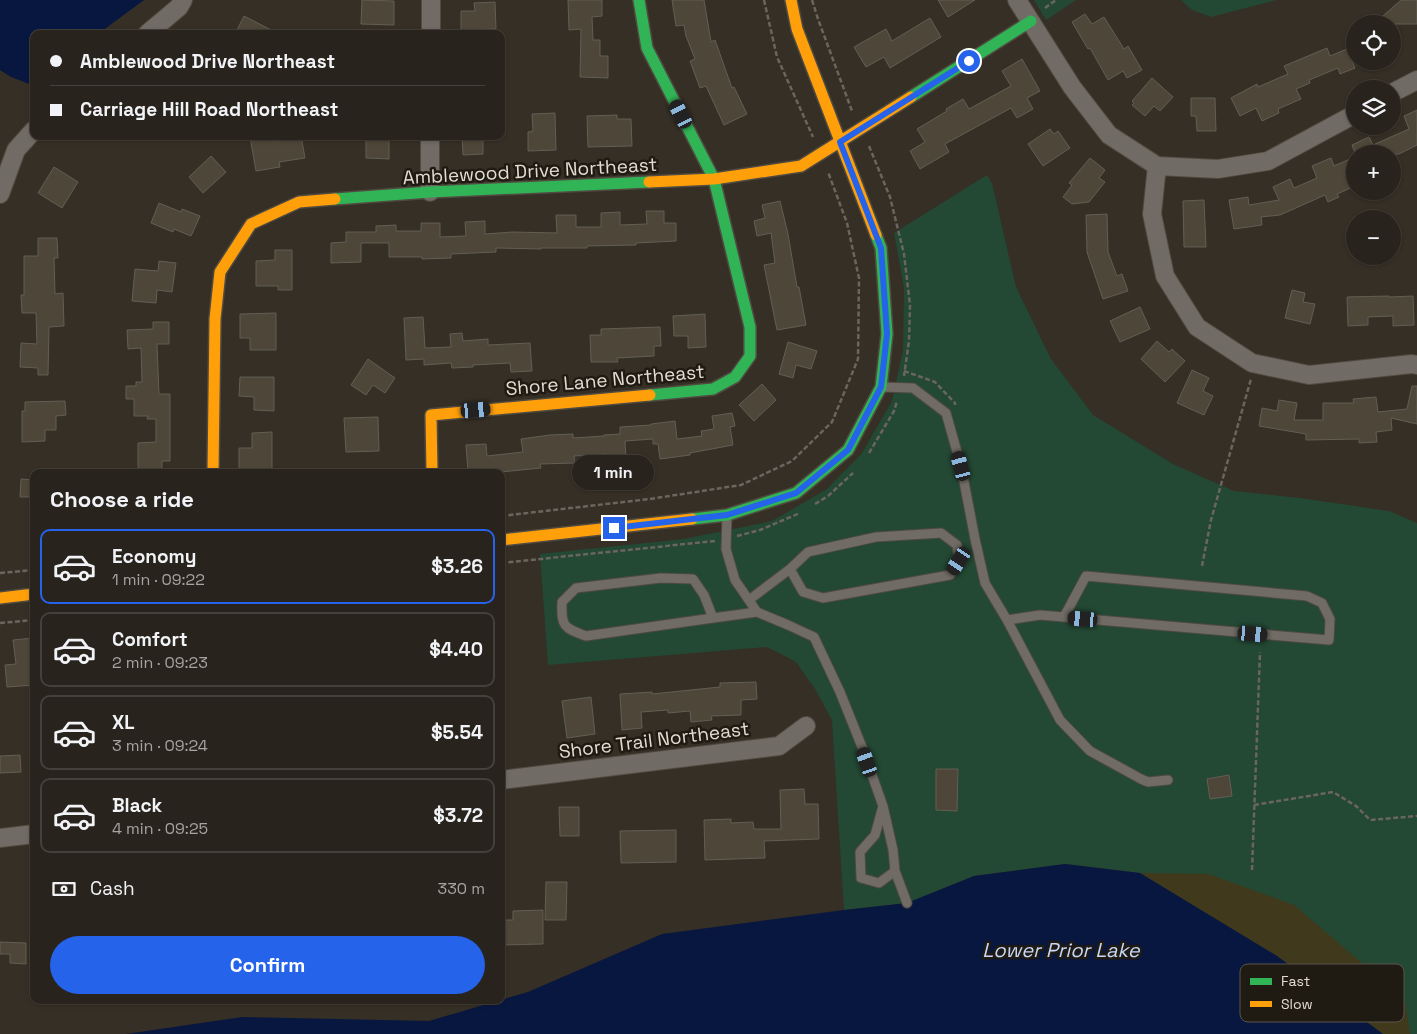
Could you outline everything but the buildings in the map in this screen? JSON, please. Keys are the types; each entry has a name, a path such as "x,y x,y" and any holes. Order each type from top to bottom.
{"street":[{"path":"152,30 179,7 183,0"},
{"path":"431,0 431,30"},
{"name":"Shore Lane Northeast","path":"432,469 431,415 712,388 735,376 750,356 750,327 714,179 647,48 639,0"},
{"path":"505,540 727,515 796,493 848,450 881,387 887,334 881,248 797,29 791,0"},
{"path":"1017,0 1072,86 1109,136 1157,166 1218,169 1268,161 1346,119"},
{"name":"Amblewood Drive Northeast","path":"213,469 215,318 220,272 251,224 299,202 430,192 714,179 801,166 1031,22"},
{"path":"1401,88 1417,80"},
{"path":"0,194 16,150 30,134"},
{"path":"430,140 430,192"},
{"path":"1157,166 1152,214 1165,276 1197,327 1252,363 1309,375 1417,365"},
{"path":"0,598 30,594"},
{"name":"Shore Trail Northeast","path":"505,780 779,746 806,726"},
{"path":"0,838 30,834"}],"lane":[{"path":"881,387 913,388 946,413 961,466 974,540 985,583 1007,620 1060,720 1090,751 1141,780 1148,782 1168,780"},
{"path":"727,515 726,549 735,580 757,612 814,637 840,692 862,747 882,806 893,850 895,871 907,903"},
{"path":"748,600 790,569 808,552 876,537 941,533 957,545 959,561 950,575 823,598 803,592 790,569"},
{"path":"1007,620 1040,615 1329,640 1330,619 1322,603 1307,596 1086,576 1064,617"},
{"path":"713,618 704,596 693,579 661,578 576,588 562,602 562,619 569,630 586,636 757,612"},
{"path":"882,806 875,836 860,852 861,878 879,883 895,871"}],"path":[{"path":"812,0 860,130 873,152 890,198 904,254 910,305 909,341 901,388 894,411 867,456"},
{"path":"1202,566 1210,520 1251,379 1252,363"},
{"path":"815,504 828,496 856,469"},
{"path":"505,563 726,539 760,530 802,513"},
{"path":"0,573 30,570"},
{"path":"0,624 30,620"},
{"path":"1252,870 1260,652"},
{"path":"1254,805 1333,792 1356,806 1370,820 1417,816"}],"green space":[{"path":"1034,0 1076,0 1046,20"},
{"path":"1181,0 1277,0 1211,17 1192,10"},
{"path":"987,175 992,183 1016,287 1051,359 1093,415 1173,464 1234,491 1300,498 1389,511 1417,523 1417,1034 1383,1034 1367,1022 1404,1022 1404,964 1288,964 1140,873 1065,864 974,876 907,903 844,910 832,720 815,689 796,662 767,647 548,665 540,554 684,539 772,521 827,489 862,453 892,401 903,350 904,288 894,233"}],"sand":[{"path":"1140,873 1208,874 1294,905 1363,964 1288,964"},
{"path":"1404,1001 1410,1034 1383,1034 1367,1022 1404,1022"}],"water":[{"path":"0,0 144,0 103,30 30,30 30,84 11,77 0,70"},
{"name":"Lower Prior Lake","path":"1065,864 1140,873 1288,964 1240,964 1240,1022 1367,1022 1383,1034 126,1034 242,1017 429,1021 487,1004 505,1004 505,999 528,992 662,934 907,903 974,876"}],"traffic: fast":[{"path":"639,0 647,48 714,179 750,327 750,356 735,377 713,389 650,395"},
{"path":"911,97 1031,21"},
{"path":"335,199 430,192 649,182"},
{"path":"692,519 727,515 796,493 848,450 881,387 887,334 881,248 876,235"}],"traffic: slow":[{"path":"791,0 797,29 876,235"},
{"path":"649,182 714,179 801,166 911,97"},
{"path":"213,469 215,319 220,272 251,224 299,202 335,199"},
{"path":"432,469 431,415 650,395"},
{"path":"505,540 692,519"},
{"path":"0,598 30,594"}],"route":[{"path":"614,528 727,515 796,493 848,450 881,387 887,334 881,248 840,142 969,61"}]}
